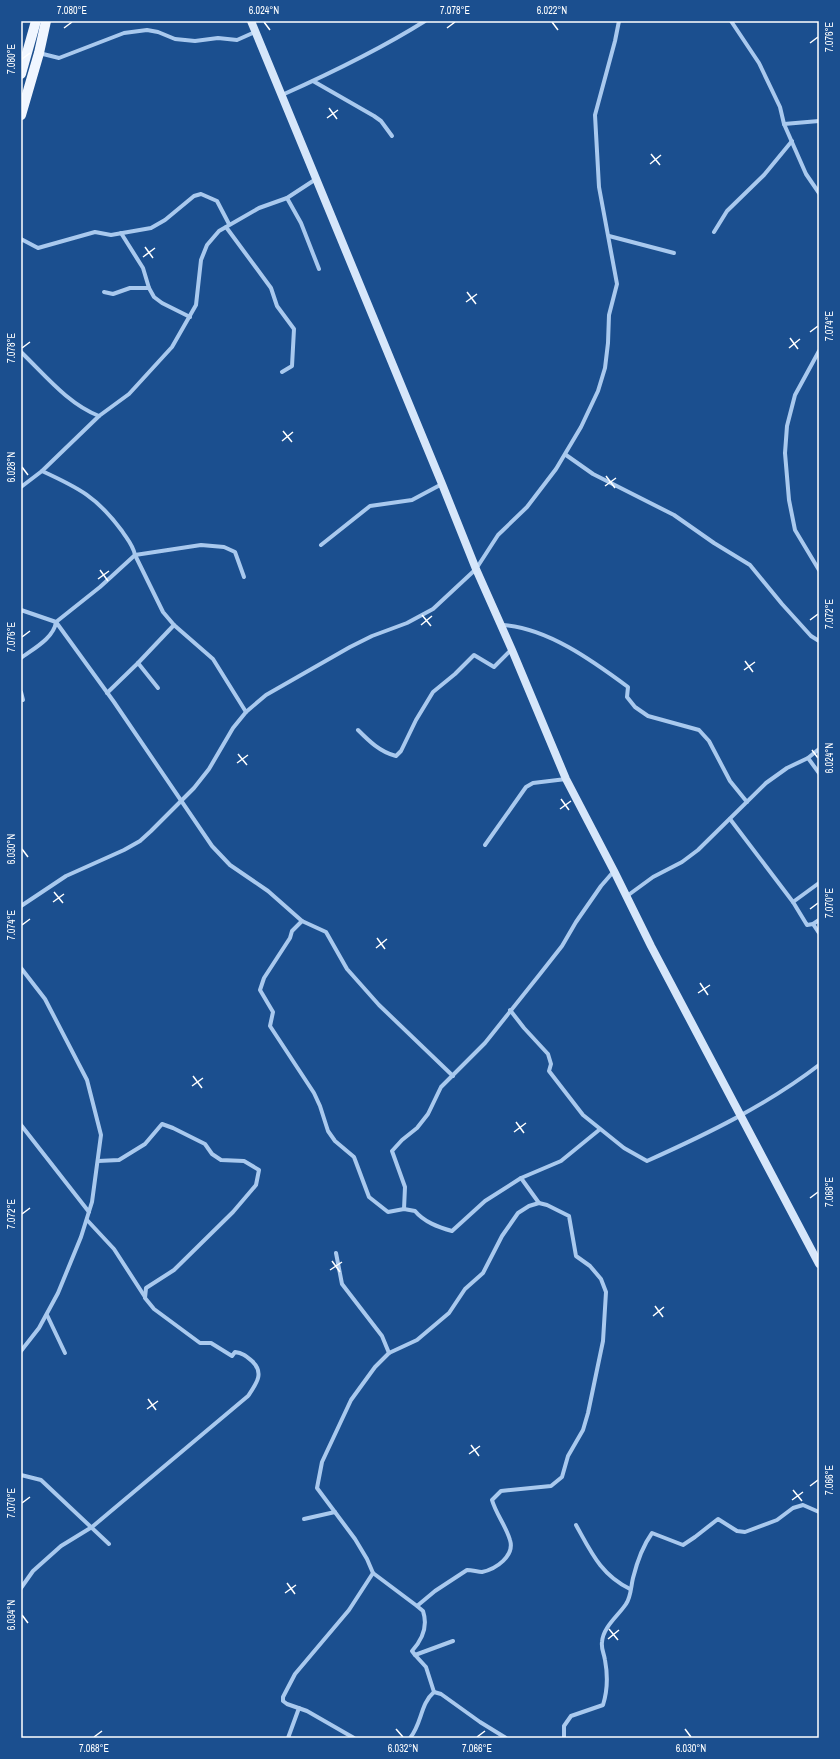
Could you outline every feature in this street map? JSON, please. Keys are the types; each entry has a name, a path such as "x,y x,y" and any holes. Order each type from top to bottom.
{"main road":[{"path":"21,74 36,21"},
{"path":"21,115 39,54 46,21"},
{"path":"251,21 476,569 566,779 627,896 651,946 819,1264"}],"street":[{"path":"282,95 399,38 425,21"},
{"path":"21,906 66,876 124,850 140,841 194,788 209,769 233,728 246,712 266,695 350,647 372,636 407,623 433,609 476,569 498,535 527,507 566,455 598,391 605,368 609,315 617,284 599,187 595,115 619,21"},
{"path":"731,21 759,64 780,106 784,124 806,174 819,193"},
{"path":"39,54 59,58 124,33 147,30 158,32 175,40 195,41 218,38 237,40 255,32"},
{"path":"313,81 374,116 392,136"},
{"path":"784,124 819,121"},
{"path":"714,232 727,211 764,175 792,141"},
{"path":"21,487 42,471 100,416 129,394 172,347 196,305 200,260 206,244 219,231 259,208 287,198 316,179"},
{"path":"21,239 38,248 95,232 111,235 150,228 165,220 194,196 201,194 217,200 228,226 271,288 277,306 294,329 292,366 282,372"},
{"path":"287,198 301,223 319,270"},
{"path":"121,233 143,268 149,288 154,297 162,303 190,317"},
{"path":"609,236 674,253"},
{"path":"104,292 113,294 130,288 149,288"},
{"path":"819,351 795,396 787,426 785,453 789,500 795,530 806,546 819,570"},
{"path":"21,352 70,399 88,412 100,416"},
{"path":"566,455 593,474 674,515 714,543 750,565 811,636 819,641"},
{"path":"42,471 87,494 108,512 134,547 135,555 163,612 174,625 213,659 246,712"},
{"path":"321,545 370,506 412,500 442,484"},
{"path":"21,658 55,630 56,622 100,587 135,555 201,545 224,547 235,552 244,577"},
{"path":"21,610 56,622 107,692 212,846 230,865 268,891 302,921 326,932 347,969 379,1005 453,1076"},
{"path":"107,692 138,663 174,625"},
{"path":"501,625 517,626 552,638 603,668 628,687 626,697 635,707 648,716 699,730 709,741 730,781 747,802"},
{"path":"358,730 370,742 387,754 396,756 401,751 416,720 433,692 455,674 474,655 494,667 512,650"},
{"path":"138,663 158,688"},
{"path":"21,692 24,700"},
{"path":"627,896 653,877 682,862 698,850 766,783 787,768 808,758 819,749"},
{"path":"808,758 819,774"},
{"path":"485,845 526,787 533,783 566,779"},
{"path":"730,819 793,902 807,925 813,924 819,920"},
{"path":"404,1209 405,1187 392,1151 402,1140 417,1128 428,1114 441,1087 484,1043 562,946 576,922 601,886 614,871"},
{"path":"793,902 819,883"},
{"path":"302,921 292,931 290,938 264,978 260,990 273,1012 270,1026 314,1093 320,1106 328,1132 335,1141 354,1157 370,1197 388,1212 404,1209 415,1211 421,1218 439,1227 452,1231 485,1200 521,1178 561,1161 599,1130"},
{"path":"813,924 819,933"},
{"path":"21,968 45,999 87,1080 101,1135 92,1202 87,1220 58,1293 40,1328 21,1351"},
{"path":"510,1010 548,1054 551,1064 549,1071 583,1115 599,1130 624,1148 647,1161 741,1115 794,1084 819,1065"},
{"path":"98,1160 119,1160 146,1144 162,1124 206,1144 212,1154 221,1160 244,1161 259,1170 256,1185 233,1212 174,1270 146,1288 145,1298"},
{"path":"21,1125 89,1212"},
{"path":"521,1178 539,1203"},
{"path":"417,1606 435,1591 467,1570 481,1572 492,1568 506,1559 511,1551 510,1541 495,1510 492,1500 501,1491 551,1486 562,1477 568,1456 583,1430 603,1341 606,1292 601,1279 590,1266 576,1256 569,1216 547,1205 539,1203 529,1206 518,1214 502,1236 483,1273 465,1289 449,1313 417,1340 389,1353 375,1367 351,1400 322,1462 317,1488 355,1539 367,1559 373,1573 417,1606 423,1610 426,1626 420,1643 412,1651 426,1667 434,1692"},
{"path":"21,1588 33,1571 61,1546 92,1527 248,1396 258,1380 259,1371 255,1364 244,1353 235,1352 232,1356 211,1343 200,1343 154,1308 145,1298 114,1249 87,1220"},
{"path":"336,1253 342,1284 382,1336 389,1353"},
{"path":"46,1315 65,1352"},
{"path":"21,1475 41,1480 109,1544"},
{"path":"564,1738 564,1726 571,1716 603,1705 608,1688 607,1671 601,1649 602,1640 607,1629 626,1604 630,1596 630,1589 638,1561 645,1543 652,1533 683,1545 695,1538 718,1519 738,1531 745,1532 777,1520 792,1508 803,1505 819,1512"},
{"path":"304,1520 335,1512"},
{"path":"576,1525 608,1576 630,1589"},
{"path":"354,1738 307,1711 286,1704 283,1701 284,1694 302,1664 349,1610 373,1573"},
{"path":"415,1655 453,1641"},
{"path":"410,1738 420,1720 424,1703 434,1692"},
{"path":"434,1692 441,1694 480,1722 506,1738"},
{"path":"288,1738 299,1708"}]}
